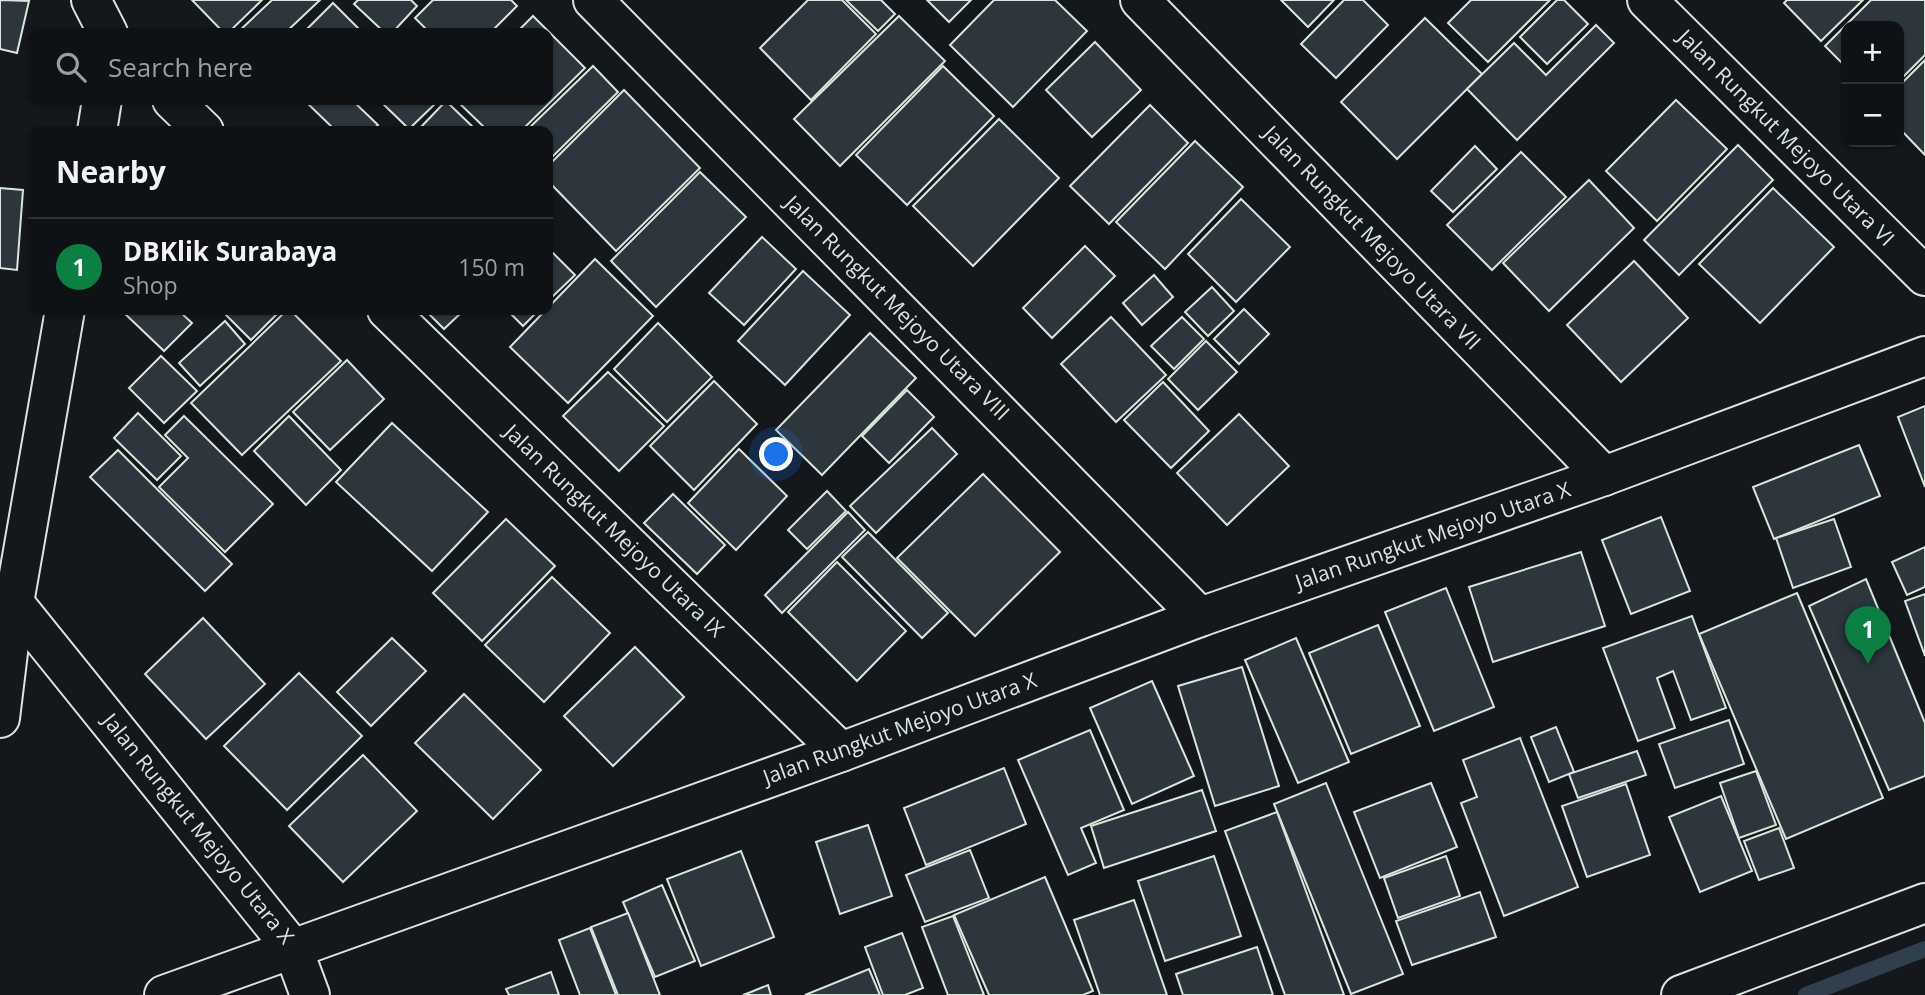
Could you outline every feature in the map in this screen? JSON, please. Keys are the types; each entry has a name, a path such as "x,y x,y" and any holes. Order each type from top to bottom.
{"street":[{"path":"91,0 105,28"},
{"name":"Jalan Rungkut Mejoyo Utara VIII","path":"593,0 1200,617"},
{"name":"Jalan Rungkut Mejoyo Utara VII","path":"1140,0 1604,476"},
{"name":"Jalan Rungkut Mejoyo Utara VI","path":"1647,0 1925,276"},
{"path":"98,126 101,105"},
{"path":"177,105 199,126"},
{"path":"0,718 14,603 64,315"},
{"name":"Jalan Rungkut Mejoyo Utara IX","path":"392,315 841,752"},
{"name":"Jalan Rungkut Mejoyo Utara X","path":"14,603 293,949 841,752 1200,617 1604,476 1925,356"},
{"path":"1681,995 1925,903"},
{"path":"164,995 293,949 310,995"}],"building":[{"path":"0,0 29,1 17,53 0,49"},
{"path":"192,0 262,0 233,28 219,28"},
{"path":"272,0 320,0 290,28 242,28"},
{"path":"358,0 411,0 417,6 397,28 380,28 354,4"},
{"path":"433,0 511,0 517,6 495,28 425,28 415,18"},
{"path":"808,0 842,0 876,34 811,100 760,48"},
{"path":"846,0 881,0 895,14 878,31"},
{"path":"927,0 971,0 949,22"},
{"path":"994,0 1055,0 1087,31 1013,107 950,45"},
{"path":"1281,0 1334,0 1308,27"},
{"path":"1344,0 1363,0 1388,25 1336,78 1301,44"},
{"path":"1471,0 1550,0 1488,62 1448,23"},
{"path":"1557,0 1564,0 1588,24 1547,64 1520,37"},
{"path":"1787,0 1863,0 1821,41 1784,3"},
{"path":"1871,0 1925,0 1925,55 1904,76 1904,21 1850,21"},
{"path":"333,3 358,28 308,28"},
{"path":"533,16 545,28 521,28"},
{"path":"899,16 945,61 840,166 794,119"},
{"path":"1425,18 1482,74 1397,159 1341,102"},
{"path":"1596,25 1614,43 1517,140 1467,89 1514,43 1546,75"},
{"path":"1841,30 1841,62 1825,46"},
{"path":"553,36 585,68 553,100"},
{"path":"1095,42 1141,90 1092,137 1046,90"},
{"path":"1925,60 1925,155 1904,133 1904,81"},
{"path":"593,66 618,92 553,156 553,126 531,126"},
{"path":"943,66 994,116 907,205 856,155"},
{"path":"624,90 700,168 616,251 553,186 553,161"},
{"path":"1676,100 1727,149 1657,221 1606,171"},
{"path":"309,105 357,105 378,125 377,126 331,126"},
{"path":"384,105 434,105 412,126 406,126"},
{"path":"442,105 450,105 472,126 422,126"},
{"path":"461,105 547,105 526,126 483,126"},
{"path":"1150,105 1188,143 1109,224 1070,186"},
{"path":"999,119 1059,178 973,266 913,206"},
{"path":"1195,141 1243,187 1165,269 1116,222"},
{"path":"1738,145 1773,180 1679,275 1644,240"},
{"path":"1475,146 1497,169 1453,212 1431,191"},
{"path":"1521,152 1566,197 1492,270 1447,225"},
{"path":"700,172 746,217 656,307 611,261"},
{"path":"1589,180 1634,228 1549,311 1503,263"},
{"path":"0,188 23,190 17,270 0,268"},
{"path":"1773,188 1834,247 1760,323 1699,264"},
{"path":"1241,199 1290,247 1236,302 1188,254"},
{"path":"762,237 796,269 744,325 709,293"},
{"path":"1085,246 1115,276 1052,338 1023,308"},
{"path":"553,253 575,275 553,296"},
{"path":"595,259 653,316 568,403 510,347 541,315 553,315 553,302"},
{"path":"1634,261 1688,318 1621,382 1567,325"},
{"path":"803,271 850,315 785,385 738,341"},
{"path":"1154,275 1173,297 1142,325 1123,303"},
{"path":"1212,287 1234,311 1208,336 1185,312"},
{"path":"1244,309 1269,334 1239,364 1214,339"},
{"path":"126,315 183,315 192,323 164,351"},
{"path":"226,315 276,315 251,340"},
{"path":"282,315 295,315 341,361 242,455 191,403"},
{"path":"430,315 459,315 444,329"},
{"path":"512,315 534,315 523,326"},
{"path":"1111,317 1166,375 1116,422 1061,364"},
{"path":"1182,317 1204,339 1174,369 1151,346"},
{"path":"225,321 245,344 200,386 179,363"},
{"path":"658,323 712,377 667,422 614,369"},
{"path":"870,333 916,378 822,475 776,430"},
{"path":"1206,341 1237,372 1198,410 1168,379"},
{"path":"161,356 197,391 164,423 129,388"},
{"path":"347,360 384,399 330,450 293,412"},
{"path":"608,372 664,426 619,471 563,416"},
{"path":"714,381 757,424 694,490 650,446"},
{"path":"1163,382 1209,431 1171,468 1124,420"},
{"path":"907,390 934,417 889,463 862,436"},
{"path":"1925,406 1925,487 1898,417"},
{"path":"138,413 181,456 157,480 114,438"},
{"path":"1239,414 1289,466 1227,525 1177,473"},
{"path":"184,416 273,504 225,552 159,487 188,458 165,435"},
{"path":"289,416 341,470 306,505 254,451"},
{"path":"392,423 488,512 432,571 336,482"},
{"path":"932,428 957,454 876,533 850,506"},
{"path":"1859,445 1880,496 1774,539 1753,487"},
{"path":"739,449 787,496 736,550 688,503"},
{"path":"118,450 232,564 205,591 90,477"},
{"path":"983,474 1060,552 975,636 897,558"},
{"path":"827,491 846,511 807,549 788,530"},
{"path":"673,494 725,545 697,574 644,523"},
{"path":"848,512 865,530 782,613 765,595"},
{"path":"1661,517 1690,591 1631,614 1602,540"},
{"path":"506,519 555,566 482,641 433,593"},
{"path":"1834,519 1851,567 1793,588 1776,538"},
{"path":"868,532 948,613 922,638 842,557"},
{"path":"1925,547 1925,587 1907,595 1892,562"},
{"path":"1581,552 1605,626 1493,662 1469,587"},
{"path":"837,562 906,631 857,681 788,612"},
{"path":"552,577 610,633 544,702 485,645"},
{"path":"1866,579 1925,723 1925,776 1889,790 1809,606"},
{"path":"1446,588 1494,707 1434,731 1385,612"},
{"path":"1797,593 1883,798 1786,839 1699,634"},
{"path":"1925,594 1925,656 1905,601"},
{"path":"1692,616 1726,708 1691,720 1673,671 1657,678 1675,728 1638,741 1603,648"},
{"path":"203,618 265,684 206,739 145,674"},
{"path":"1378,625 1420,726 1351,754 1309,653"},
{"path":"392,638 426,671 371,726 337,692"},
{"path":"1296,638 1349,762 1298,783 1245,660"},
{"path":"635,647 684,697 613,766 564,716"},
{"path":"1242,667 1279,786 1215,806 1178,686"},
{"path":"299,673 362,736 287,810 224,746"},
{"path":"1152,681 1194,776 1132,804 1090,708"},
{"path":"464,694 541,770 493,819 415,743"},
{"path":"1729,720 1744,764 1675,788 1659,744"},
{"path":"1556,727 1574,772 1549,782 1531,737"},
{"path":"1090,730 1124,810 1081,828 1096,863 1068,875 1018,760"},
{"path":"1520,738 1578,887 1504,916 1461,803 1477,797 1463,760"},
{"path":"1637,751 1646,775 1578,798 1569,774"},
{"path":"363,755 417,811 343,882 289,826"},
{"path":"1004,768 1026,824 926,865 904,808"},
{"path":"1756,771 1776,825 1739,838 1720,783"},
{"path":"1326,783 1403,974 1351,994 1274,804"},
{"path":"1431,783 1457,847 1380,878 1354,812"},
{"path":"1626,784 1650,855 1587,877 1562,806"},
{"path":"1202,790 1216,831 1104,868 1091,826"},
{"path":"1721,796 1752,871 1700,892 1669,817"},
{"path":"1277,812 1344,995 1285,995 1225,831"},
{"path":"868,825 892,896 840,914 816,842"},
{"path":"1779,828 1794,868 1759,880 1744,841"},
{"path":"970,850 989,898 925,922 906,875"},
{"path":"741,851 774,937 701,966 667,879"},
{"path":"1214,856 1241,936 1165,961 1138,881"},
{"path":"1446,856 1460,896 1398,918 1384,878"},
{"path":"1045,877 1093,991 1083,995 989,995 954,915"},
{"path":"662,885 695,961 655,977 623,902"},
{"path":"1480,892 1496,937 1412,965 1396,921"},
{"path":"1134,900 1167,995 1100,995 1074,920"},
{"path":"628,913 660,995 618,995 591,927"},
{"path":"953,916 984,995 948,995 922,927"},
{"path":"590,928 616,995 580,995 559,940"},
{"path":"902,933 923,988 905,995 883,995 865,947"},
{"path":"1257,947 1273,995 1183,995 1176,974"},
{"path":"869,969 880,995 805,995"},
{"path":"551,972 559,995 509,995 506,989"},
{"path":"768,985 771,995 743,995 751,992"}],"waterway":[{"path":"1806,995 1925,949"}],"place":[{"name":"DBKlik Surabaya","path":"1868,664"}]}
